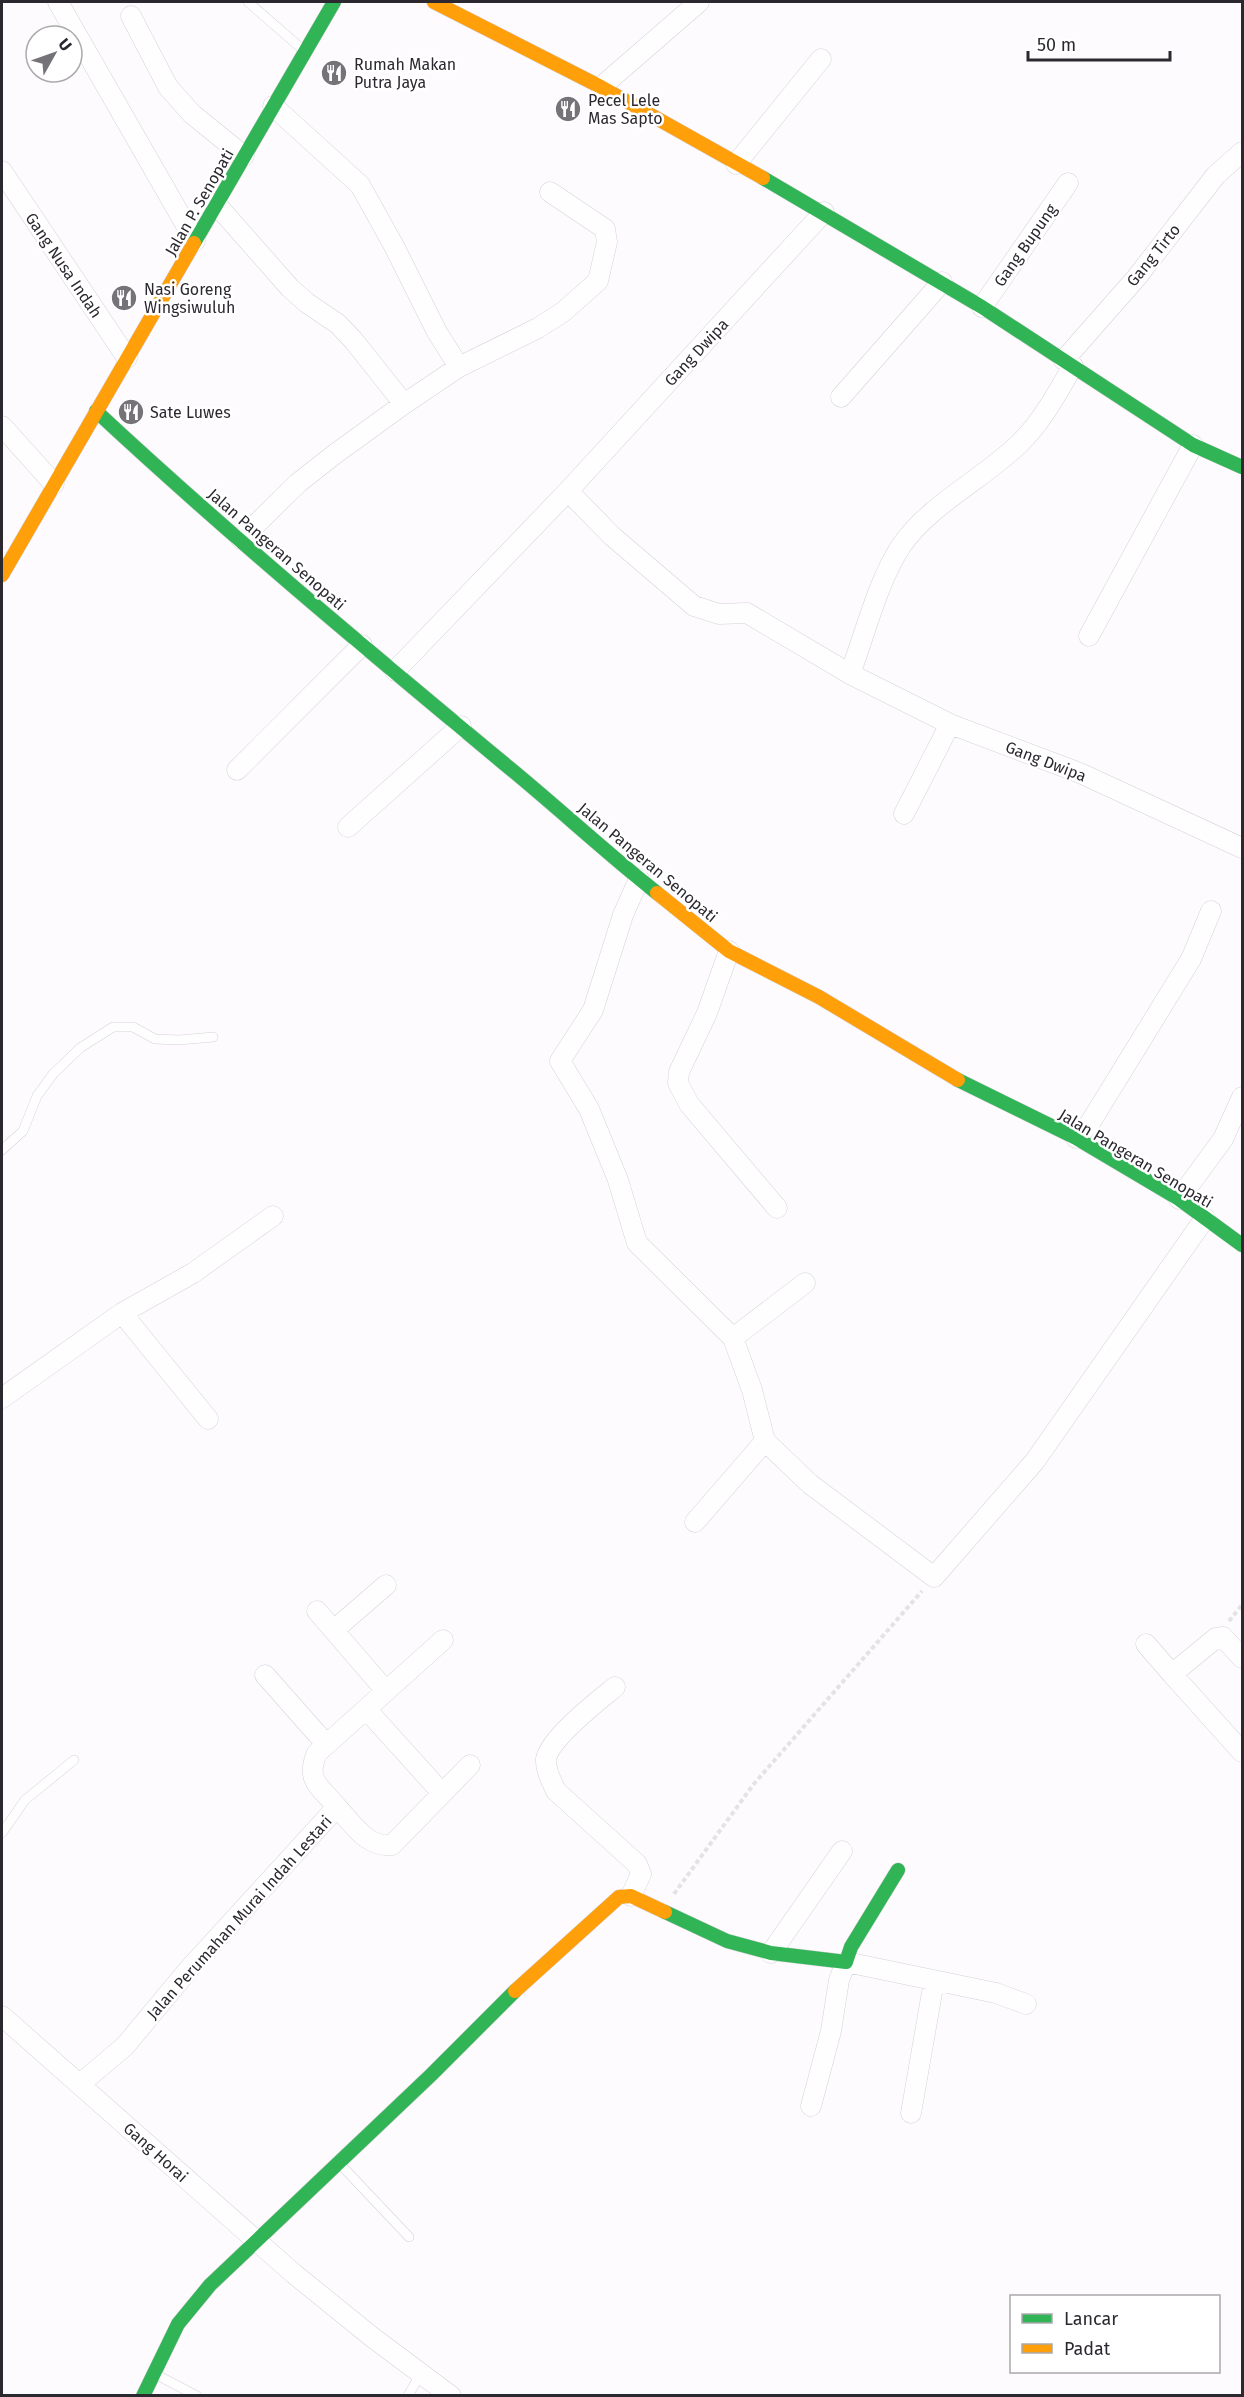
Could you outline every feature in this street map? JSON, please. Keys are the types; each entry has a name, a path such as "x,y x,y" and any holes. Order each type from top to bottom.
{"street":[{"path":"58,2 195,241"},
{"name":"Jalan P. Senopati","path":"2,575 334,2"},
{"path":"435,2 601,87 824,212 982,307 1193,445 1242,466"},
{"path":"601,87 699,2"},
{"path":"131,16 168,87 192,114 244,156"},
{"path":"736,164 821,59"},
{"path":"273,106 360,185 394,246 437,332 459,367"},
{"name":"Gang Tirto","path":"1069,363 1216,175 1242,152"},
{"name":"Gang Nusa Indah","path":"4,180 127,358"},
{"name":"Gang Bupung","path":"982,307 1068,183"},
{"path":"241,539 298,483 404,404 459,367 538,328 563,312 598,281 607,242 605,229 550,192"},
{"path":"216,204 290,288 338,324 354,341 404,404"},
{"name":"Gang Dwipa","path":"395,671 568,491 824,212"},
{"path":"841,397 942,282"},
{"path":"850,674 888,572 902,545 924,521 1017,446 1036,427 1069,363"},
{"name":"Jalan Pangeran Senopati","path":"96,411 155,466 362,645 461,726 639,879 729,951 819,997 952,1077 1076,1138 1179,1199 1242,1245"},
{"path":"2,426 54,484"},
{"path":"1089,636 1193,445"},
{"name":"Gang Dwipa","path":"568,491 612,536 694,606 719,614 747,613 850,674 950,724 1080,773 1242,848"},
{"path":"237,770 362,645"},
{"path":"904,813 950,724"},
{"path":"348,827 461,726"},
{"path":"639,879 623,915 593,1010 560,1061 589,1109 618,1180 637,1243 733,1338 752,1390 765,1441 810,1484 934,1577 1035,1461 1205,1218"},
{"path":"1076,1138 1090,1123 1191,959 1211,911"},
{"path":"729,951 704,1021 679,1072 678,1083 689,1104 777,1208"},
{"path":"1179,1199 1223,1139 1242,1097"},
{"path":"2,1398 122,1313 193,1273 273,1216"},
{"path":"733,1338 805,1283"},
{"path":"122,1313 208,1419"},
{"path":"695,1522 765,1441"},
{"path":"334,1630 386,1585"},
{"path":"317,1611 386,1691"},
{"path":"1172,1674 1216,1638 1223,1637 1242,1658"},
{"name":"Jalan Perumahan Murai Indah Lestari","path":"80,2084 125,2046 189,1969 337,1807 312,1777 312,1766 317,1753 443,1640"},
{"path":"1146,1644 1242,1752"},
{"path":"265,1675 326,1744"},
{"path":"615,1686 558,1738 546,1759 549,1776 556,1791 637,1864 641,1874 631,1896"},
{"path":"366,1709 441,1792"},
{"path":"337,1807 370,1842 381,1846 392,1845 441,1792 470,1765"},
{"path":"771,1953 842,1851"},
{"path":"811,2106 831,2031 839,1980 852,1947 898,1870"},
{"path":"142,2396 178,2324 210,2285 550,1957 619,1897 631,1896 727,1941 771,1953 846,1962 996,1993 1026,2004"},
{"path":"911,2113 934,1981"},
{"name":"Gang Horai","path":"2,2016 310,2288 451,2396"}],"lane":[{"path":"248,2 305,52"},
{"path":"2,1150 23,1131 37,1096 53,1074 80,1048 113,1027 133,1027 155,1039 179,1040 213,1037"},
{"path":"2,1833 25,1800 74,1760"},
{"path":"339,2162 409,2237"},
{"path":"408,2396 421,2373"},
{"path":"155,2374 197,2396"}],"path":[{"path":"662,1910 753,1785 934,1577"}],"traffic: fast":[{"path":"194,243 334,2"},
{"path":"763,178 982,307 1193,445 1242,467"},
{"path":"96,411 296,589 657,893"},
{"path":"958,1080 1076,1138 1179,1199 1242,1245"},
{"path":"665,1912 727,1941 771,1953 846,1962 851,1947 898,1870"},
{"path":"143,2396 178,2324 210,2285 431,2075 515,1991"}],"traffic: slow":[{"path":"434,2 601,87 763,178"},
{"path":"2,575 194,243"},
{"path":"657,893 729,951 819,997 958,1080"},
{"path":"515,1991 619,1897 631,1896 665,1912"}],"place":[{"name":"Rumah Makan Putra Jaya","path":"334,73"},
{"name":"Pecel Lele Mas Sapto","path":"568,109"},
{"name":"Nasi Goreng Wingsiwuluh","path":"124,298"},
{"name":"Sate Luwes","path":"131,412"}]}
